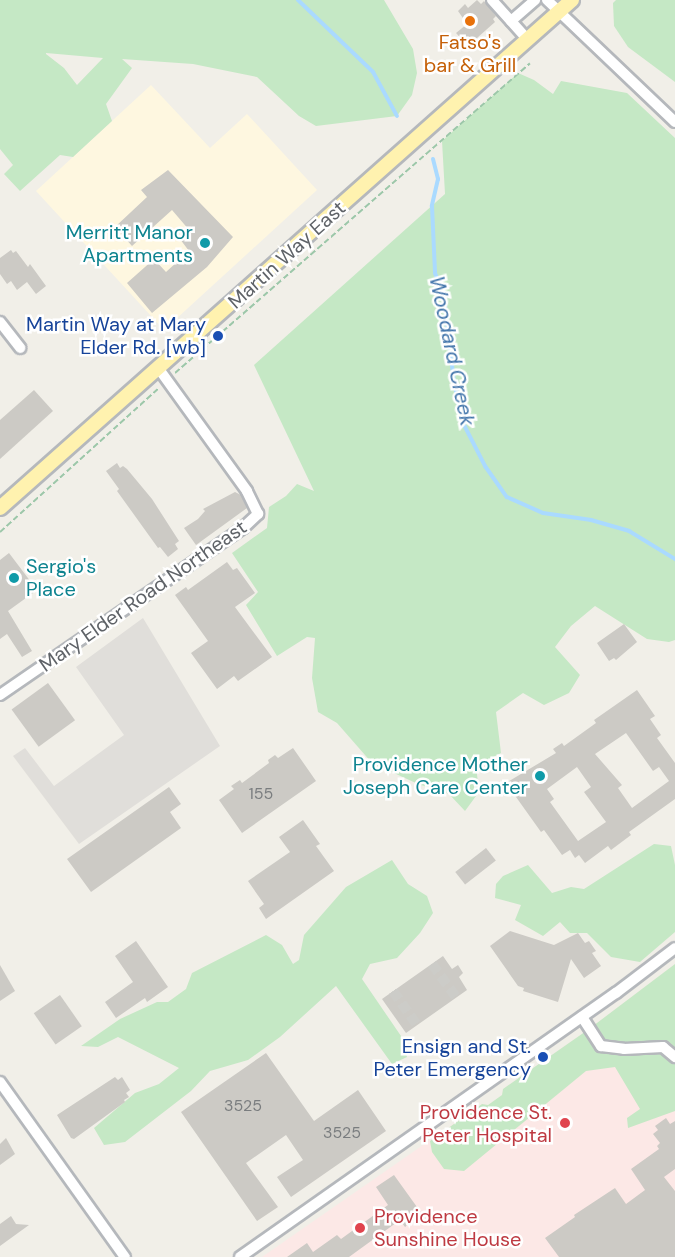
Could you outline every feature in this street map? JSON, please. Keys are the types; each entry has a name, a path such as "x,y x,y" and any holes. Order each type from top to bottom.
{"main road":[{"name":"Martin Way East","path":"0,508 163,375 572,0"}],"street":[{"path":"492,0 528,40"},
{"path":"511,21 535,0"},
{"path":"547,0 675,122"},
{"path":"0,322 20,348"},
{"name":"Mary Elder Road Northeast","path":"0,695 243,528 258,514 247,491 163,375"},
{"path":"240,1257 582,1017 675,948"},
{"path":"582,1017 601,1046 624,1049 663,1047 675,1058"},
{"path":"0,1082 125,1257"}],"path":[{"path":"0,532 163,375 530,63"}],"shaded area":[{"path":"151,85 210,148 247,114 317,190 164,330 36,191"},
{"path":"143,618 220,746 79,844 13,756 25,748 54,786 124,735 76,667"},
{"name":"Providence St. Peter Hospital","path":"675,964 675,1257 262,1257 482,1104 488,1105 502,1095 503,1089 589,1029"}],"green space":[{"path":"0,0 384,0 413,49 417,73 412,95 397,116 316,126 299,116 257,77 193,64 122,59 132,68 106,104 112,121 73,157 60,155 20,191 4,174 13,165 0,149","holes":["46,53 103,58 77,85 64,68"]},
{"path":"616,0 675,0 675,82 628,47 614,26 613,3"},
{"path":"518,73 534,80 553,94 561,81 627,93 675,138 675,640 669,642 647,639 595,606 571,626 555,647 580,675 569,693 544,705 523,693 496,712 501,753 476,766 479,792 465,811 449,794 418,784 372,763 337,723 318,712 312,678 315,638 307,637 277,656 246,605 258,592 232,553 267,528 269,507 286,496 297,484 314,491 254,365 445,194 442,141"},
{"path":"654,844 671,846 675,865 675,932 640,962 611,957 587,933 570,933 560,922 543,936 515,920 521,905 495,898 496,884 503,876 528,865 552,893 571,887 584,889"},
{"path":"392,860 408,884 427,896 433,913 420,933 397,958 370,964 362,979 401,1036 407,1057 392,1064 336,986 280,1037 248,1060 210,1071 191,1091 125,1142 104,1145 94,1128 135,1093 159,1084 179,1068 118,1037 98,1047 81,1046 120,1019 157,1002 168,1002 186,989 192,973 266,935 282,945 293,964 299,960 304,935 346,887"},
{"path":"675,964 675,1111 628,1128 627,1118 640,1109 615,1067 586,1071 464,1171 444,1169 432,1152 430,1141 482,1104 488,1105 502,1095 503,1089 589,1029"}],"building":[{"path":"477,0 481,4 484,1 496,16 493,19 495,22 468,46 456,33 467,24 458,11 465,4 468,8"},
{"name":"Merritt Manor Apartments","path":"168,170 233,237 207,267 152,313 127,283 154,259 166,272 189,251 180,239 190,231 172,210 132,246 115,227 147,197 141,190"},
{"path":"11,250 13,253 16,251 28,267 30,264 46,286 36,294 27,282 17,290 11,281 7,284 0,274 0,258"},
{"path":"34,390 53,411 0,459 0,420"},
{"path":"117,463 120,468 123,466 127,469 152,499 179,541 175,544 178,549 168,557 160,547 158,548 117,491 119,489 106,471"},
{"path":"235,492 241,495 247,508 196,545 184,528 198,519 205,511 203,509"},
{"name":"Sergio's Place","path":"9,553 37,590 8,611 32,651 22,657 7,634 0,639 0,560"},
{"path":"227,562 233,570 237,568 255,593 235,607 272,657 238,681 234,676 217,689 191,653 208,641 175,595 186,587 188,590"},
{"path":"624,624 637,642 616,660 614,658 609,661 597,643"},
{"path":"48,683 75,720 39,747 12,709"},
{"name":"Providence Mother Joseph Care Center","path":"637,690 655,716 650,719 661,735 657,738 675,763 675,799 629,832 631,835 611,850 608,846 585,863 579,855 575,858 570,850 562,855 544,830 541,832 506,783 556,753 553,749 562,743 564,746 596,723 594,720","holes":["626,733 653,771 659,767 669,781 632,808 618,788 622,785 595,754","577,767 591,787 584,792 606,822 578,841 550,802 554,799 547,789"]},
{"path":"293,748 316,781 242,833 219,800 234,789 231,786 240,780 242,783 269,763 268,760 275,755 278,758"},
{"path":"169,787 181,804 170,812 181,828 91,892 67,859"},
{"path":"303,820 320,844 316,846 334,871 266,919 259,908 264,904 248,881 290,852 279,837"},
{"path":"486,848 496,861 465,885 455,872"},
{"path":"510,931 554,945 578,933 585,943 589,941 596,951 592,953 601,966 584,978 571,959 558,1002 523,991 524,988 518,986 490,946"},
{"path":"136,941 168,987 147,1002 145,998 116,1018 105,1002 133,982 115,956"},
{"path":"443,956 452,969 458,965 463,973 459,977 467,990 406,1033 382,999"},
{"path":"0,965 15,991 0,1001"},
{"path":"60,995 82,1026 56,1044 34,1013"},
{"path":"266,1053 314,1121 358,1090 386,1131 291,1197 277,1177 303,1160 286,1135 246,1163 278,1207 257,1221 181,1112"},
{"path":"115,1077 118,1080 122,1077 130,1090 126,1093 129,1097 74,1139 71,1138 57,1115"},
{"path":"666,1118 670,1124 675,1121 675,1169 664,1177 675,1191 675,1257 559,1257 545,1238 575,1217 574,1215 615,1188 626,1204 645,1190 631,1169 659,1149 657,1146 660,1143 653,1134 658,1130 655,1126"},
{"path":"6,1138 15,1154 0,1165 0,1144"},
{"path":"394,1175 422,1214 405,1227 400,1220 349,1257 287,1257 307,1243 313,1252 337,1235 341,1239 388,1205 376,1187"},
{"path":"11,1216 16,1224 29,1225 0,1246 0,1224"}],"waterway":[{"name":"Woodard Creek","path":"298,0 373,72 397,116"},
{"name":"Woodard Creek","path":"433,159 438,179 432,206 435,273 444,298 454,382 462,421 485,466 507,497 543,513 591,520 629,531 675,559"}],"tunnel":[{"path":"432,964 456,997"},
{"path":"393,991 417,1025"}],"place":[{"name":"Fatso's bar & Grill","path":"470,21"},
{"name":"Merritt Manor Apartments","path":"205,243"},
{"name":"Martin Way at Mary Elder Rd. [wb]","path":"218,336"},
{"name":"Sergio's Place","path":"14,578"},
{"name":"Providence Mother Joseph Care Center","path":"540,776"},
{"name":"Ensign and St. Peter Emergency","path":"543,1057"},
{"name":"Providence St. Peter Hospital","path":"565,1123"},
{"name":"Providence Sunshine House","path":"360,1228"}]}
